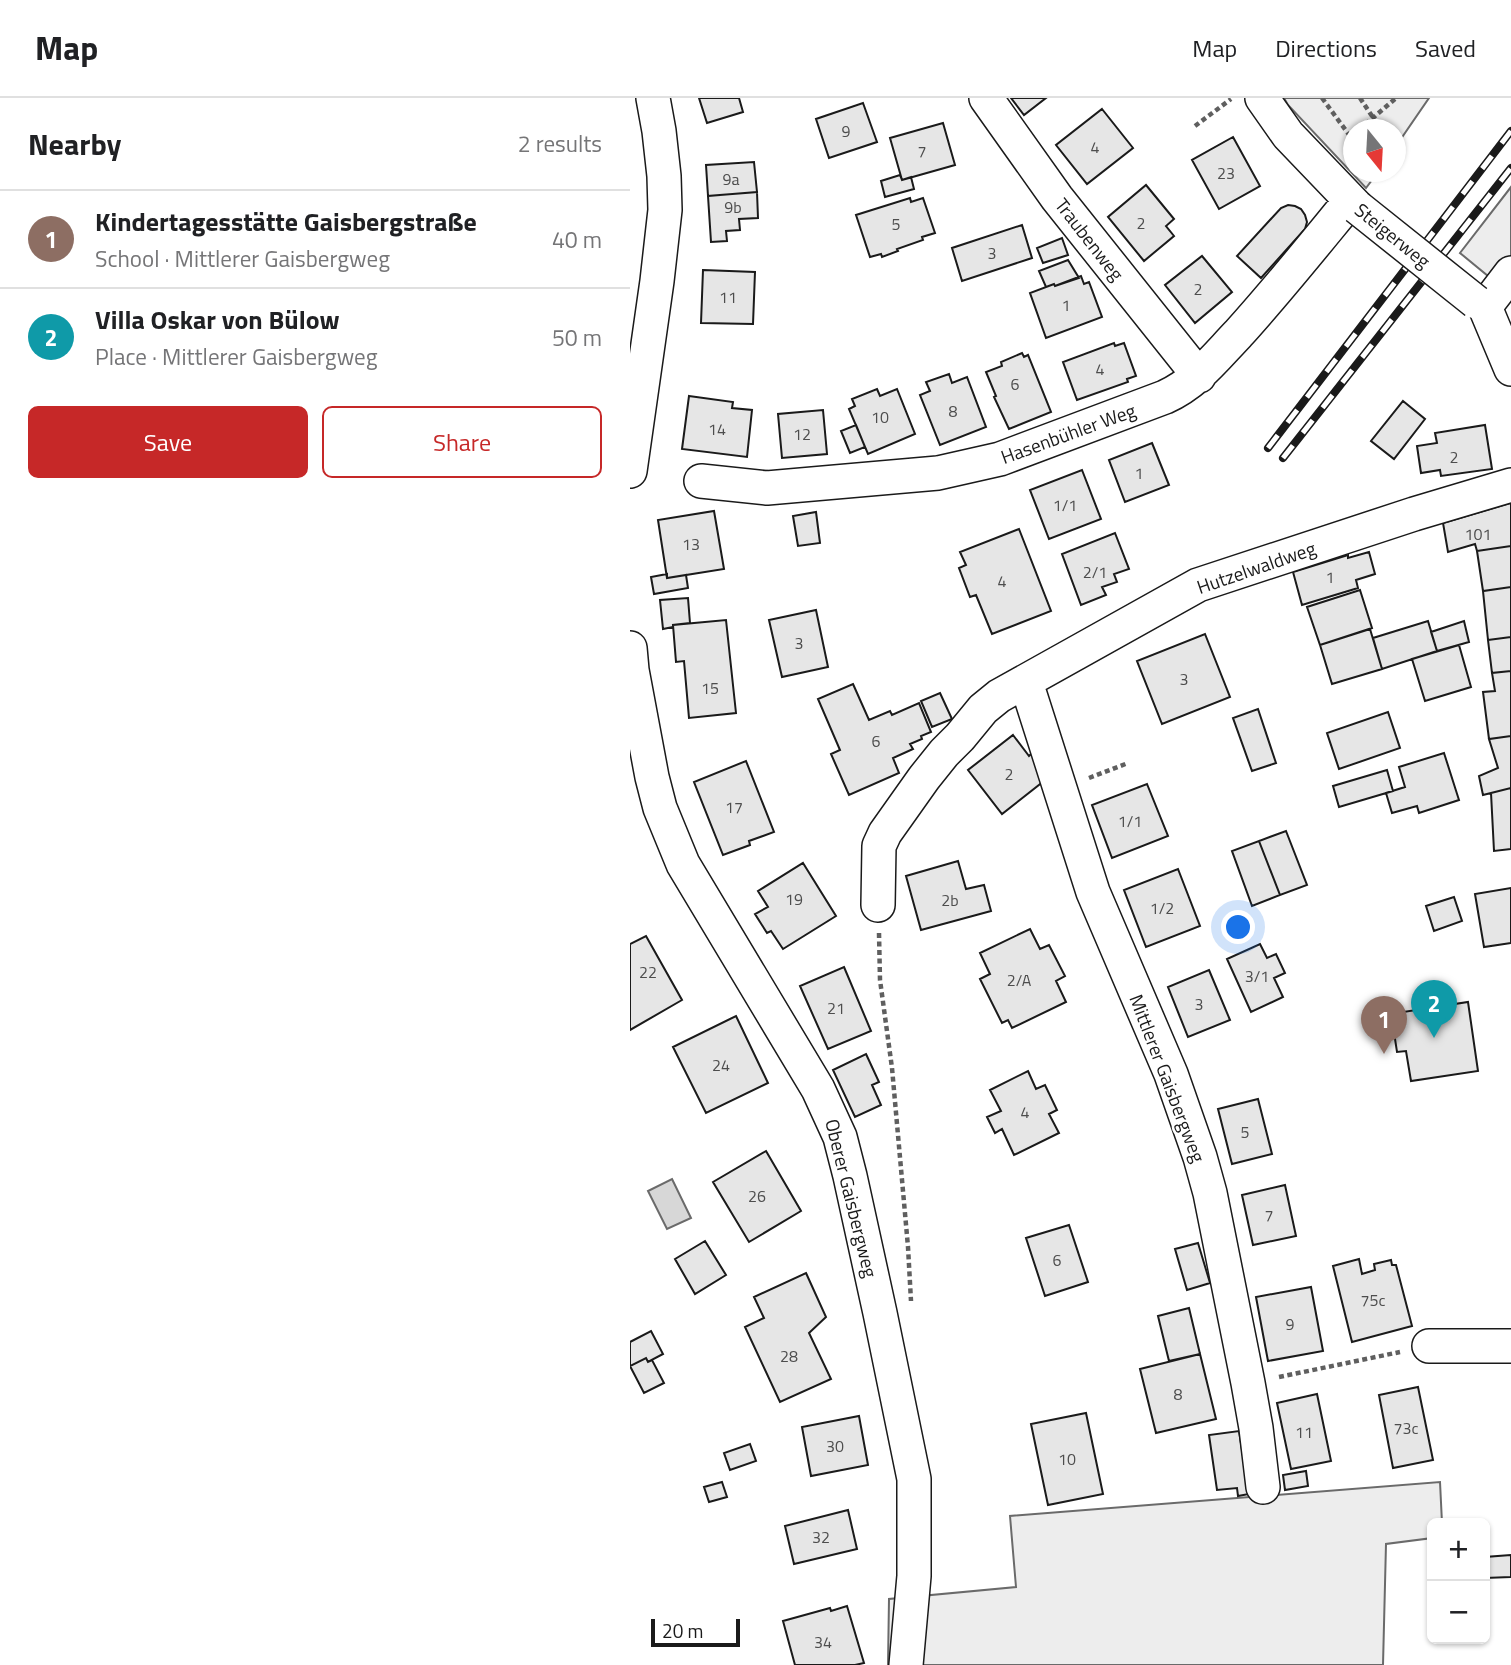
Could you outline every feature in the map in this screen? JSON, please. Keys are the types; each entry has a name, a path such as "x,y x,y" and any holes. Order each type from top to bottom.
{"street":[{"path":"630,471 665,209 663,165 653,98"},
{"name":"Traubenweg","path":"986,98 1057,198 1199,376"},
{"name":"Steigerweg","path":"1262,98 1289,135 1354,204 1511,327"},
{"name":"Hasenbühler Weg","path":"701,481 767,488 938,473 1000,459 1165,397 1181,390 1199,376 1354,204"},
{"path":"1511,273 1480,304 1511,369"},
{"name":"Hutzelwaldweg","path":"878,905 879,846 885,833 925,778 983,709 999,696 1198,585 1414,513 1511,485"},
{"name":"Oberer Gaisbergweg","path":"630,648 652,777 660,808 683,864 818,1088 840,1138 914,1479 914,1576 906,1665"},
{"name":"Mittlerer Gaisbergweg","path":"1026,682 1093,892 1171,1074 1200,1157 1210,1193 1248,1383 1263,1487"},
{"path":"1429,1346 1511,1346"}],"path":[{"path":"1195,126 1232,98"},
{"path":"1322,98 1343,126"},
{"path":"1360,98 1374,119 1396,98"},
{"path":"1059,789 1128,763"},
{"path":"878,905 880,981 895,1110 911,1302"},
{"path":"1248,1383 1429,1346"}],"shaded area":[{"path":"1284,98 1429,98 1406,131 1406,119 1343,119 1343,164"},
{"path":"1511,187 1511,271 1499,285 1460,253"},
{"path":"672,1179 691,1218 667,1229 648,1191"},
{"path":"1440,1482 1442,1518 1427,1518 1427,1539 1386,1544 1383,1665 888,1665 889,1599 1016,1587 1010,1516"}],"building":[{"path":"699,98 739,98 743,112 707,123"},
{"path":"1011,98 1046,98 1024,115"},
{"path":"863,103 877,142 829,158 816,119"},
{"path":"1102,109 1133,148 1087,184 1056,145"},
{"path":"943,123 955,165 902,180 890,138"},
{"path":"1233,137 1260,186 1219,209 1192,160"},
{"path":"754,162 757,192 708,196 706,165"},
{"path":"900,175 902,180 911,177 914,189 885,197 881,181"},
{"path":"1146,185 1174,219 1166,226 1174,236 1144,261 1108,217"},
{"path":"757,192 758,218 739,219 740,230 726,231 727,241 711,242 708,196"},
{"path":"910,198 911,202 923,198 935,233 882,257 881,254 870,257 856,215"},
{"path":"1288,205 1301,209 1307,222 1305,229 1261,278 1237,256 1281,208"},
{"path":"1022,225 1032,258 962,281 952,248"},
{"path":"1062,238 1068,255 1043,263 1037,248"},
{"path":"1202,256 1232,292 1195,323 1165,285"},
{"path":"1068,260 1079,278 1046,287 1039,271"},
{"path":"703,270 755,272 753,324 701,323"},
{"path":"1081,276 1084,284 1089,282 1102,317 1046,338 1030,293"},
{"path":"1114,343 1115,346 1124,343 1136,376 1127,379 1128,382 1077,400 1063,362"},
{"path":"1022,353 1024,357 1028,355 1051,412 1009,429 986,372 1002,366 1001,362"},
{"path":"949,374 952,383 967,377 986,427 940,445 920,395 930,391 926,382"},
{"path":"877,389 880,396 897,389 915,434 868,454 849,409 855,406 852,399"},
{"path":"689,396 733,402 732,408 752,410 747,457 682,449"},
{"path":"1403,401 1425,419 1394,459 1371,441"},
{"path":"823,410 827,454 782,458 778,414"},
{"path":"856,425 865,447 850,453 841,431"},
{"path":"1485,425 1492,469 1441,476 1440,470 1421,473 1417,446 1437,443 1435,433"},
{"path":"1152,443 1169,485 1125,502 1109,460"},
{"path":"1082,470 1101,519 1049,539 1030,490"},
{"path":"1511,503 1511,546 1477,551 1475,544 1448,552 1443,523"},
{"path":"714,511 724,569 667,578 658,520"},
{"path":"816,512 820,543 798,546 793,516"},
{"path":"1019,529 1051,611 992,634 976,595 970,597 959,568 966,565 960,552"},
{"path":"1115,533 1129,569 1114,574 1117,582 1102,587 1106,595 1081,605 1062,554"},
{"path":"1511,546 1511,587 1483,591 1477,551"},
{"path":"1369,552 1375,574 1356,580 1358,588 1302,605 1293,572 1348,555 1348,558"},
{"path":"667,574 667,578 686,575 688,588 654,594 651,577"},
{"path":"1511,587 1511,637 1488,640 1483,591"},
{"path":"1360,590 1372,628 1320,645 1307,607"},
{"path":"688,598 690,623 663,629 660,600"},
{"path":"816,610 828,667 782,677 769,620"},
{"path":"726,620 736,713 689,718 684,661 676,662 673,625"},
{"path":"1428,621 1437,651 1382,669 1373,638"},
{"path":"1464,621 1469,642 1437,651 1431,632"},
{"path":"1370,629 1382,669 1332,684 1320,645"},
{"path":"1205,634 1230,697 1162,724 1137,661"},
{"path":"1511,637 1511,671 1492,673 1488,640"},
{"path":"1459,645 1471,687 1425,701 1412,659"},
{"path":"1511,671 1511,736 1489,739 1483,692 1495,691 1492,673"},
{"path":"853,684 869,720 890,711 892,715 919,703 931,732 910,744 913,749 893,758 899,773 849,795 831,754 840,750 818,699"},
{"path":"940,693 952,719 932,727 921,701"},
{"path":"1258,709 1276,763 1252,771 1233,718"},
{"path":"1388,712 1400,748 1339,769 1327,733"},
{"path":"1013,735 1049,777 1002,814 968,770"},
{"path":"1511,736 1511,788 1483,795 1479,776 1498,768 1489,739"},
{"path":"1444,753 1459,800 1419,813 1417,806 1392,813 1386,793 1405,787 1399,767"},
{"path":"746,761 774,832 723,855 694,782"},
{"path":"1387,770 1393,791 1339,807 1333,786"},
{"path":"1147,784 1168,836 1112,858 1092,805"},
{"path":"1511,788 1511,849 1494,851 1491,793"},
{"path":"1286,831 1307,885 1280,895 1259,841"},
{"path":"1259,841 1280,895 1252,906 1232,851"},
{"path":"958,861 966,889 984,885 991,911 921,930 906,876"},
{"path":"803,863 836,916 783,949 771,931 767,933 755,914 768,907 758,891"},
{"path":"1178,869 1200,926 1146,947 1124,890"},
{"path":"1511,888 1511,943 1484,947 1475,894"},
{"path":"1454,897 1462,921 1434,931 1426,906"},
{"path":"1030,929 1040,949 1049,945 1065,976 1056,981 1066,1002 1012,1028 1008,1020 1002,1023 980,979 990,974 980,953"},
{"path":"646,936 682,1000 630,1030 630,944"},
{"path":"1260,944 1267,958 1276,954 1285,973 1274,978 1283,997 1251,1012 1227,959"},
{"path":"844,967 871,1031 828,1049 800,986"},
{"path":"1209,970 1230,1020 1188,1037 1168,987"},
{"path":"1468,1002 1478,1071 1411,1081 1406,1051 1397,1052 1393,1026 1405,1024 1403,1012"},
{"path":"736,1016 768,1083 706,1113 673,1047"},
{"path":"866,1054 879,1082 872,1085 881,1105 855,1117 833,1070"},
{"path":"1028,1071 1036,1089 1045,1085 1057,1110 1049,1114 1059,1133 1014,1155 1002,1129 995,1133 987,1117 1001,1111 990,1090"},
{"path":"1258,1099 1272,1154 1232,1164 1218,1109"},
{"path":"766,1151 801,1211 749,1242 713,1182"},
{"path":"1285,1185 1296,1236 1253,1245 1242,1195"},
{"path":"1069,1225 1088,1282 1045,1296 1026,1238"},
{"path":"705,1241 726,1275 695,1294 675,1259"},
{"path":"1198,1243 1210,1283 1187,1290 1175,1249"},
{"path":"1359,1259 1362,1274 1375,1270 1374,1264 1391,1260 1392,1265 1396,1265 1412,1326 1352,1342 1333,1266"},
{"path":"806,1273 826,1317 809,1333 831,1379 780,1402 745,1327 764,1318 754,1297"},
{"path":"1311,1287 1323,1351 1268,1361 1256,1297"},
{"path":"1189,1308 1200,1354 1169,1361 1158,1316"},
{"path":"651,1331 663,1354 648,1362 646,1358 630,1366 630,1342"},
{"path":"1200,1354 1216,1419 1156,1433 1140,1369"},
{"path":"646,1358 648,1362 652,1360 664,1383 644,1393 630,1366"},
{"path":"1418,1387 1433,1460 1393,1468 1379,1395"},
{"path":"1317,1394 1331,1461 1291,1469 1277,1403"},
{"path":"1086,1413 1103,1494 1048,1505 1031,1424"},
{"path":"859,1416 868,1465 811,1476 802,1427"},
{"path":"1239,1431 1249,1494 1238,1496 1237,1488 1217,1490 1209,1435"},
{"path":"750,1444 756,1461 730,1470 724,1453"},
{"path":"1306,1471 1308,1486 1285,1490 1283,1475"},
{"path":"722,1482 727,1497 709,1502 704,1487"},
{"path":"848,1510 857,1549 794,1564 785,1526"},
{"path":"1511,1555 1511,1577 1490,1578 1490,1557"},
{"path":"847,1606 864,1663 795,1665 783,1621"}],"railway":[{"path":"1268,448 1511,131"},
{"path":"1283,458 1511,168"}],"place":[{"name":"Villa Oskar von Bülow","path":"1434,1038"},
{"name":"Kindertagesstätte Gaisbergstraße","path":"1384,1054"}]}
